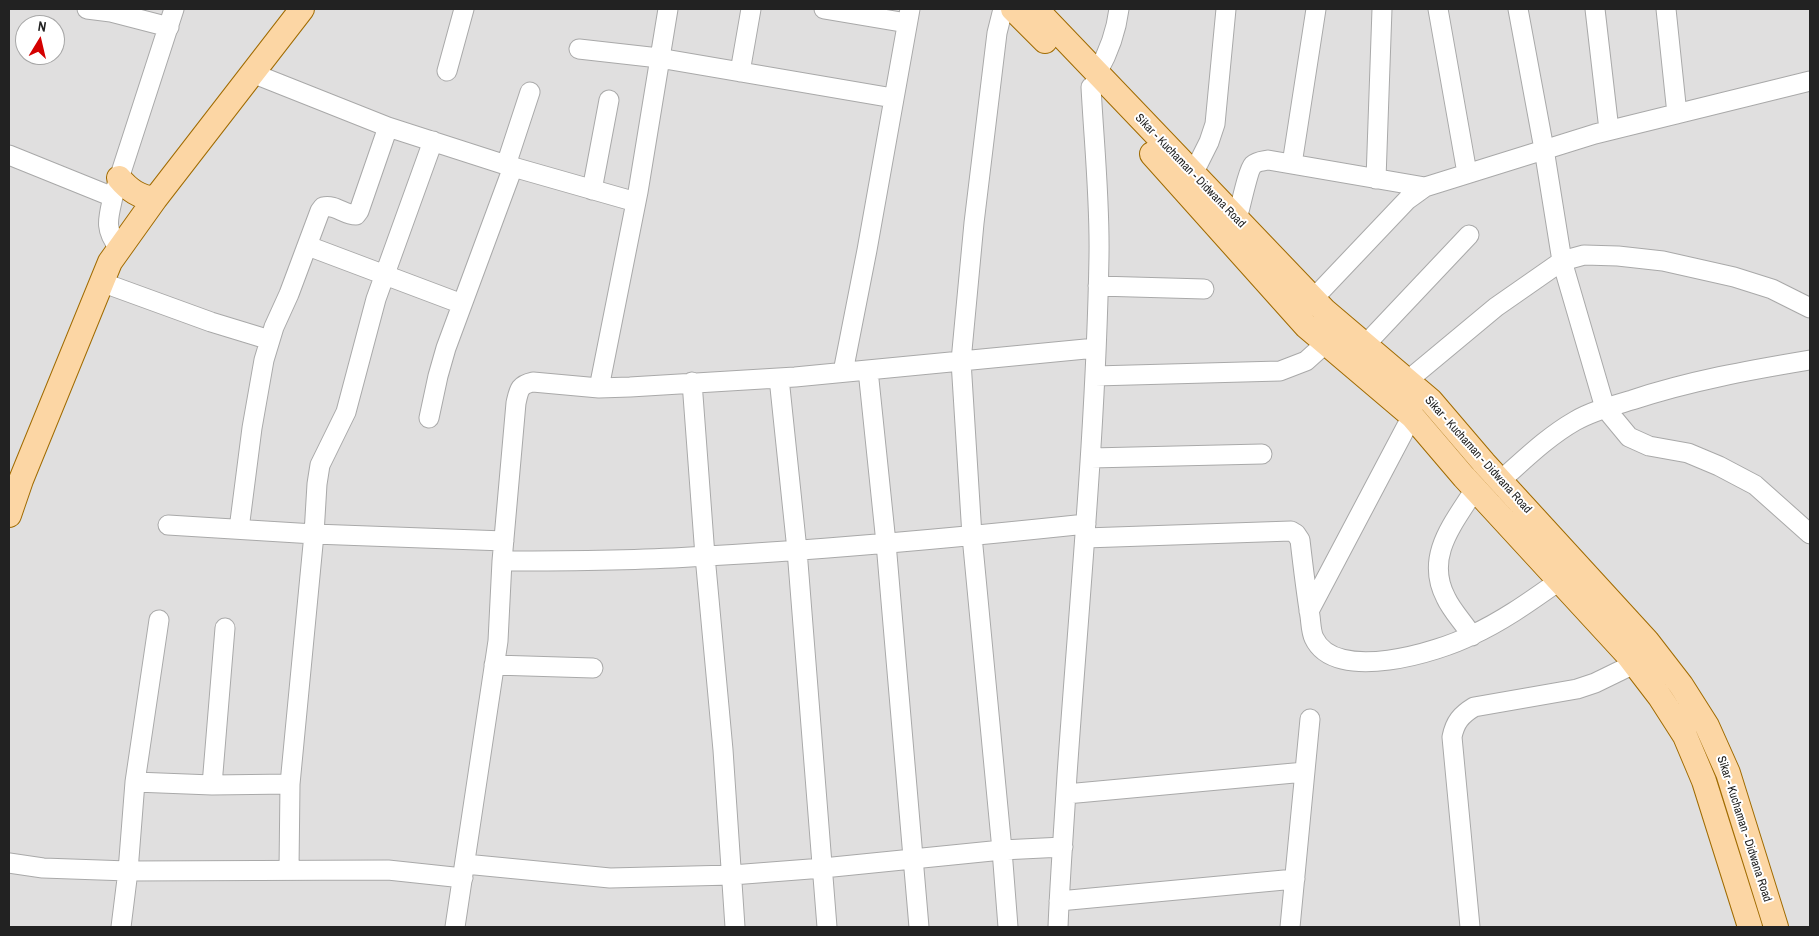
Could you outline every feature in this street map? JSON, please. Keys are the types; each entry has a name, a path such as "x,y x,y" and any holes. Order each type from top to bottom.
{"main road":[{"path":"9,515 21,480 110,262 155,199 302,9"},
{"name":"Sikar - Kuchaman - Didwana Road","path":"1013,9 1094,80 1193,174 1325,311 1431,401 1500,480 1647,641 1681,685 1707,726 1728,773 1776,927"},
{"name":"Sikar - Kuchaman - Didwana Road","path":"1036,9 1094,80 1306,326 1412,416 1475,489 1634,664 1660,697 1685,736 1704,781 1750,927"},
{"path":"116,187 130,190 146,198 155,199"}],"street":[{"path":"87,9 111,12 168,27"},
{"path":"119,248 110,237 109,216 116,187 174,9"},
{"path":"447,70 464,9"},
{"path":"599,388 636,202 668,9"},
{"path":"740,72 751,9"},
{"path":"1002,9 997,33 974,223 961,361 972,536 1008,927"},
{"path":"1058,927 1062,847 1091,458 1095,376 1098,286 1094,80 1110,50 1120,9"},
{"path":"1193,174 1209,142 1215,124 1226,9"},
{"path":"1292,164 1316,9"},
{"path":"1376,179 1382,9"},
{"path":"1438,9 1467,173"},
{"path":"1518,9 1544,149 1562,261 1605,408 1629,437 1649,446 1688,453 1719,466 1755,485 1810,534"},
{"path":"1595,9 1609,130"},
{"path":"1666,9 1677,114"},
{"path":"835,10 908,16 867,250 843,372"},
{"path":"579,49 659,58 893,98"},
{"path":"252,73 388,127 509,166 636,202"},
{"path":"1313,299 1407,200 1425,187 1609,130 1810,81"},
{"path":"429,418 441,366 509,166 530,92"},
{"path":"592,190 609,100"},
{"path":"239,529 252,428 264,360 270,340 323,206 329,205 351,215 356,215 359,212 388,127"},
{"path":"289,869 290,784 320,465 346,412 376,298 433,141"},
{"path":"9,155 116,187"},
{"path":"1237,219 1252,165 1268,160 1425,187"},
{"path":"1365,345 1469,235"},
{"path":"308,246 462,304"},
{"path":"1407,381 1496,307 1562,261 1584,255 1618,256 1663,261 1734,277 1772,288 1810,308"},
{"path":"101,282 211,322 270,340"},
{"path":"1098,286 1204,289"},
{"path":"1095,376 1280,371 1306,361 1326,343"},
{"path":"455,927 498,641 502,561 516,403 520,390 525,384 533,382 599,388 630,388 692,382 779,378 1096,348"},
{"path":"1500,480 1549,438 1576,421 1605,408 1657,392 1810,360"},
{"path":"868,370 886,543 919,927"},
{"path":"779,378 797,550 827,927"},
{"path":"692,382 705,556 723,750 735,927"},
{"path":"1309,611 1412,416"},
{"path":"1091,458 1262,454"},
{"path":"1472,636 1446,597 1438,576 1438,554 1444,538 1475,489"},
{"path":"168,525 314,534 504,541"},
{"path":"502,561 598,561 705,556 972,536 1085,531 1290,531 1296,534 1300,540 1314,638 1325,652 1344,661 1368,663 1428,652 1472,636 1527,604 1559,581"},
{"path":"121,927 128,871 134,782 159,620"},
{"path":"212,785 226,628"},
{"path":"1470,927 1452,737 1454,726 1462,715 1474,707 1576,689 1595,683 1634,664"},
{"path":"494,665 593,668"},
{"path":"1290,927 1310,719"},
{"path":"1066,794 1305,772"},
{"path":"134,782 212,785 290,784"},
{"path":"9,864 44,868 128,871 289,869 464,871 610,878 732,875 912,860 1002,850 1062,847"},
{"path":"1059,901 1294,879"}],"shaded area":[{"path":"9,9 1810,9 1810,927 9,927"}]}
